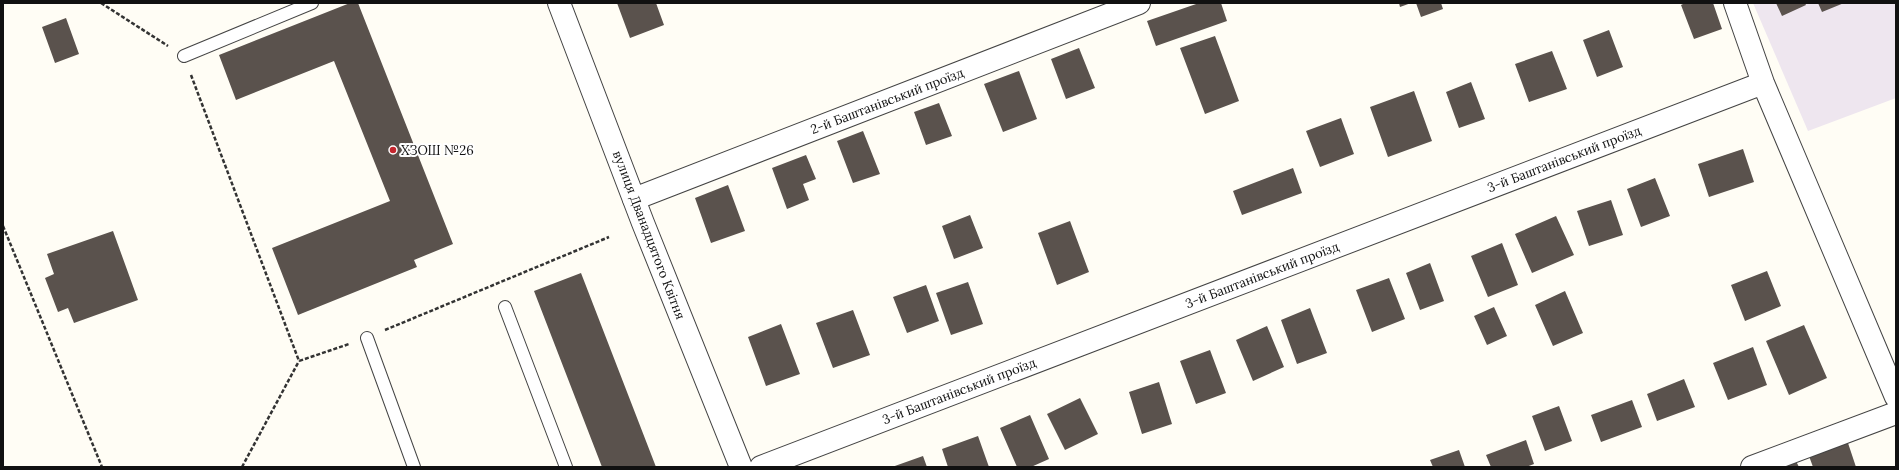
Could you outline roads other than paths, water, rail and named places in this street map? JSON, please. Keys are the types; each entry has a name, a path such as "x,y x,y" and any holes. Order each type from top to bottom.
{"street":[{"name":"вулиця Дванадцятого Квітня","path":"559,3 634,199 741,467"},
{"name":"2-й Баштанівський проїзд","path":"634,199 1139,3"},
{"path":"1735,3 1763,82 1896,397"},
{"name":"3-й Баштанівський проїзд","path":"761,467 1763,82"},
{"path":"1752,467 1896,413"}],"lane":[{"path":"184,56 312,3"},
{"path":"504,307 566,467"},
{"path":"367,338 414,467"}],"place":[{"name":"ХЗОШ №26","path":"393,150"}]}
